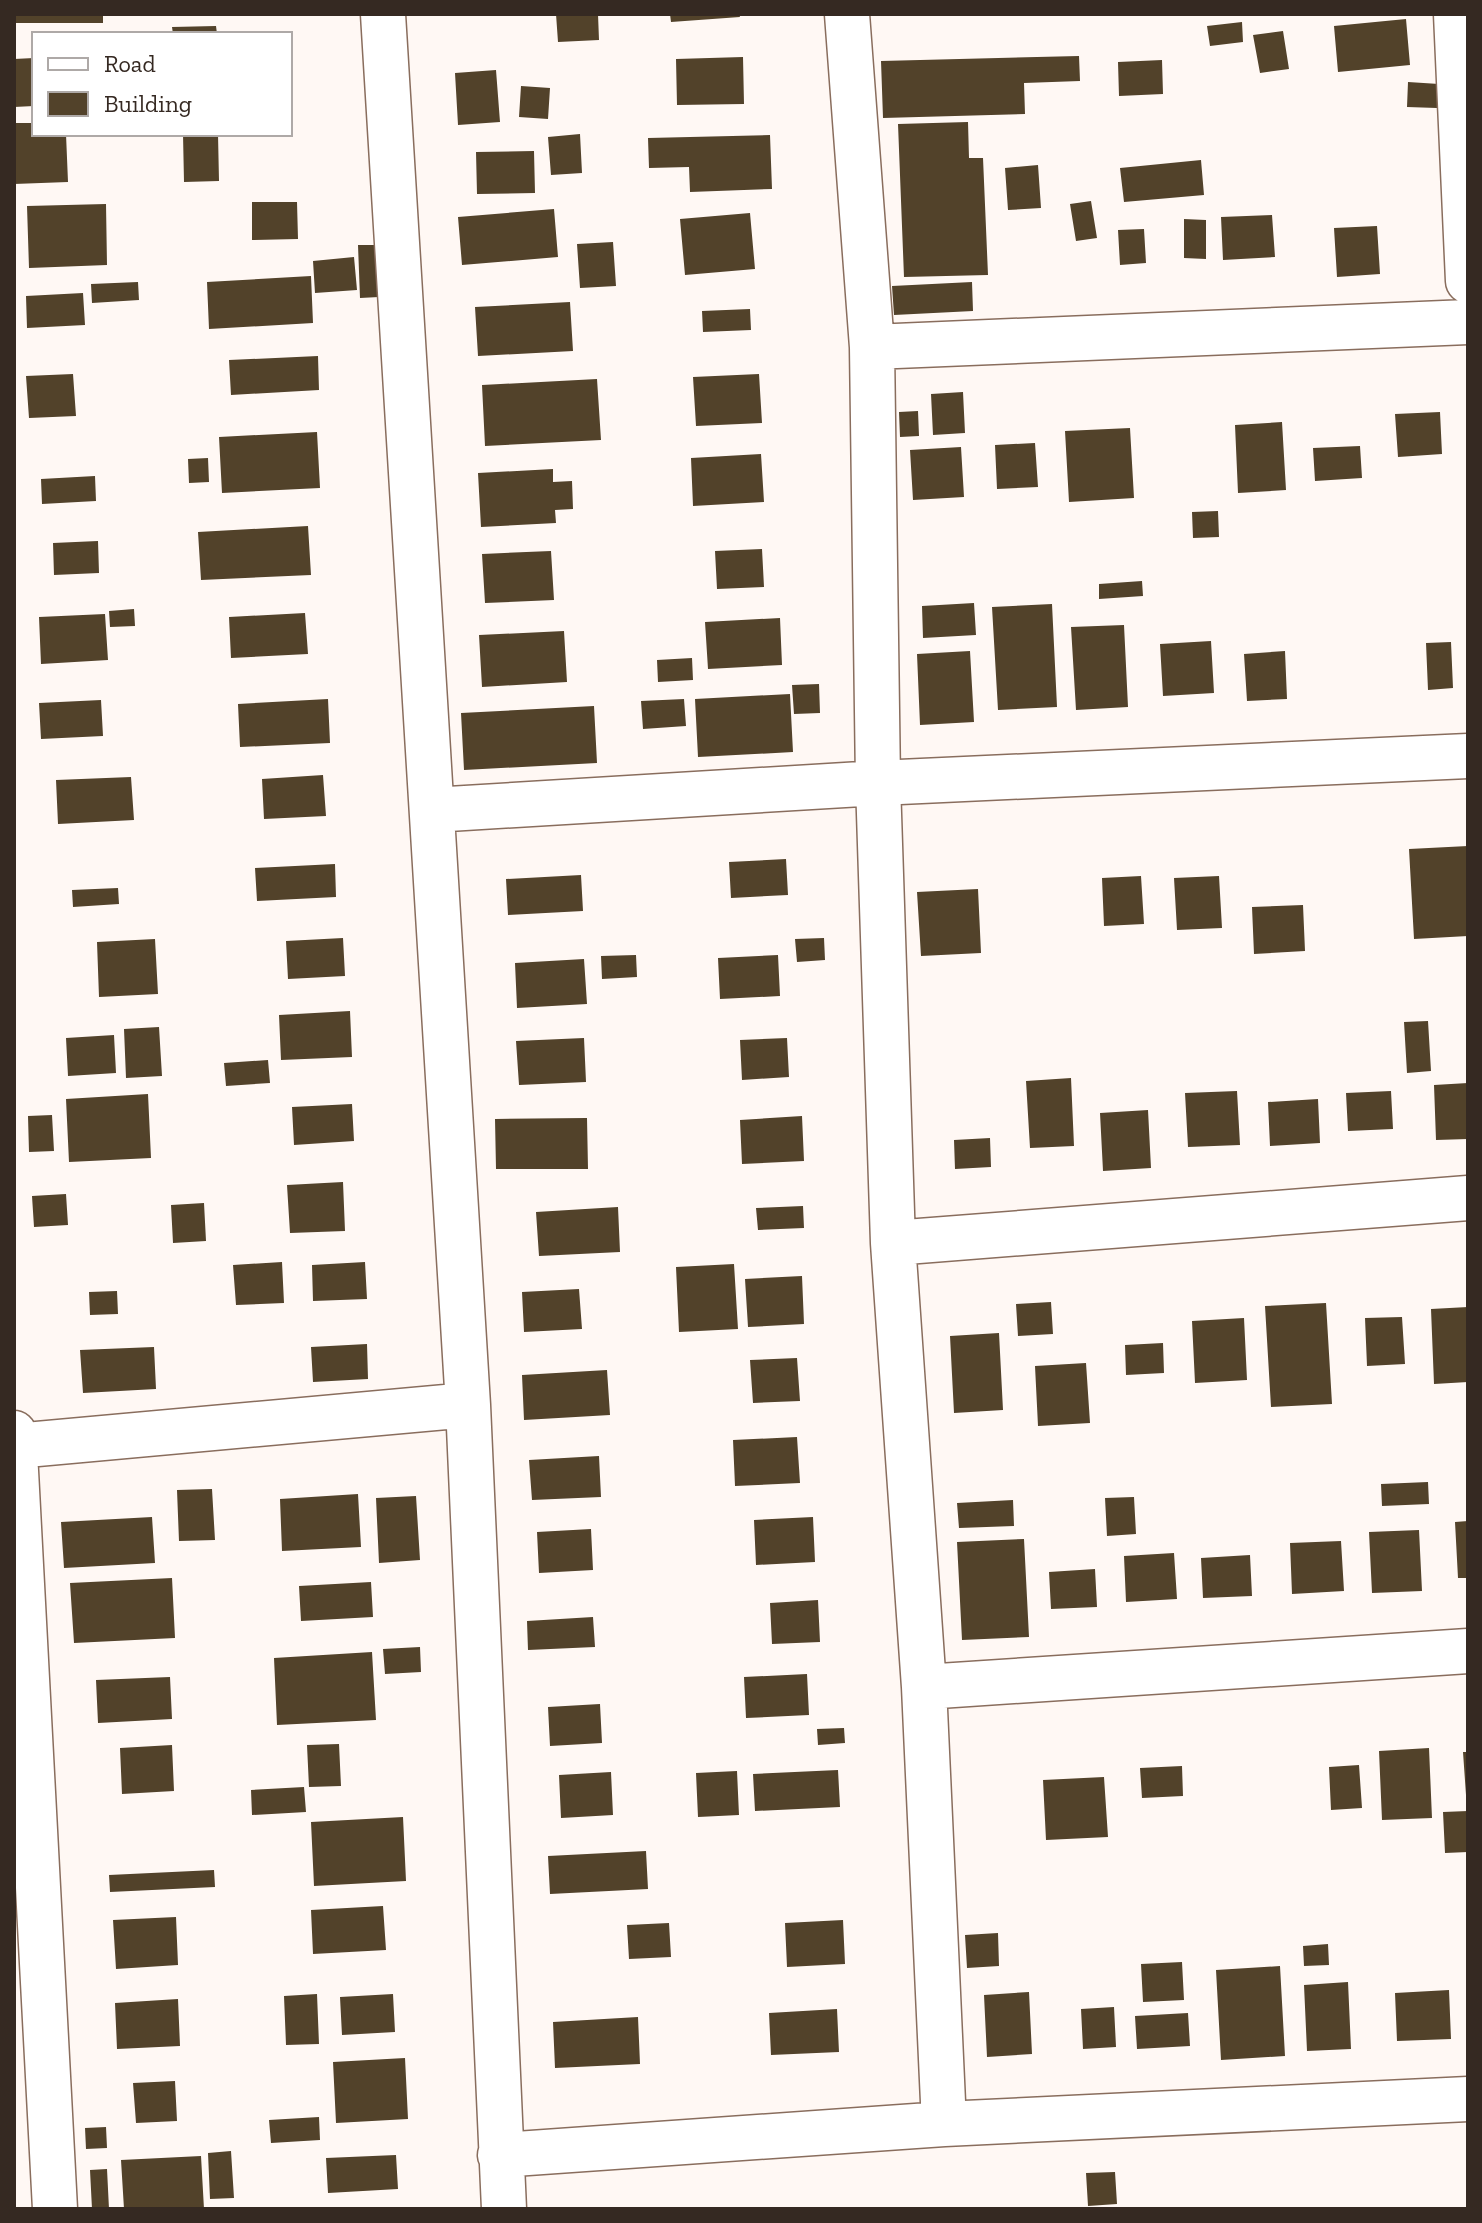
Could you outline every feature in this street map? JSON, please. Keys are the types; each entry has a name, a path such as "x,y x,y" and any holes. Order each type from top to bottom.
{"street":[{"path":"383,14 468,1405 504,2209"},
{"path":"847,14 872,347 878,783 893,1243 924,1687 944,2124"},
{"path":"1456,14 1468,281"},
{"path":"872,347 1468,322"},
{"path":"432,810 878,783 1468,756"},
{"path":"893,1243 1468,1198"},
{"path":"15,1446 468,1405"},
{"path":"14,1433 55,2209"},
{"path":"924,1687 1468,1651"},
{"path":"500,2155 944,2124 1468,2099"}],"building":[{"path":"14,14 103,14 103,23 14,23"},
{"path":"556,14 598,14 599,40 558,42"},
{"path":"670,14 739,14 740,17 671,22"},
{"path":"1406,19 1410,65 1338,72 1334,26"},
{"path":"1242,22 1243,42 1210,46 1207,26"},
{"path":"216,26 217,32 173,32 172,27"},
{"path":"1283,31 1289,69 1260,73 1253,35"},
{"path":"1079,56 1080,81 1024,83 1025,114 883,118 881,61"},
{"path":"743,57 744,104 677,105 676,59"},
{"path":"32,58 32,106 14,107 14,59"},
{"path":"1162,60 1163,94 1119,96 1118,62"},
{"path":"496,70 500,122 458,125 455,73"},
{"path":"1408,82 1439,84 1437,108 1407,107"},
{"path":"521,86 550,88 548,119 519,117"},
{"path":"968,122 969,158 983,158 988,275 904,277 898,124"},
{"path":"14,123 32,123 32,136 66,136 68,182 14,184"},
{"path":"580,134 582,173 551,175 548,137"},
{"path":"770,135 772,189 690,192 689,167 649,168 648,138"},
{"path":"183,136 218,136 219,181 184,182"},
{"path":"534,151 535,193 477,194 476,152"},
{"path":"1201,160 1204,195 1124,202 1120,168"},
{"path":"1038,165 1041,208 1008,210 1005,168"},
{"path":"1091,201 1097,238 1076,241 1070,204"},
{"path":"252,202 297,202 298,239 252,240"},
{"path":"106,204 107,265 29,268 27,206"},
{"path":"554,209 558,257 462,265 458,217"},
{"path":"750,213 755,269 685,275 680,219"},
{"path":"1272,215 1275,257 1223,260 1221,217"},
{"path":"1184,219 1206,220 1206,259 1184,258"},
{"path":"1377,226 1380,274 1337,277 1334,228"},
{"path":"1144,229 1146,263 1120,265 1118,230"},
{"path":"613,242 616,286 580,288 577,244"},
{"path":"358,245 378,245 379,297 360,298"},
{"path":"354,257 357,290 315,293 313,261"},
{"path":"311,276 313,323 209,329 207,282"},
{"path":"138,282 139,300 92,303 91,284"},
{"path":"972,282 973,311 894,315 892,286"},
{"path":"83,293 85,325 27,328 26,296"},
{"path":"570,302 573,351 478,356 475,307"},
{"path":"750,309 751,330 703,332 702,311"},
{"path":"318,356 319,390 231,395 229,360"},
{"path":"73,374 76,416 29,418 26,376"},
{"path":"759,374 762,423 696,426 693,377"},
{"path":"597,379 601,440 485,446 482,385"},
{"path":"963,392 965,433 933,435 931,394"},
{"path":"918,411 919,436 900,437 899,412"},
{"path":"1440,412 1442,454 1398,457 1395,414"},
{"path":"1282,422 1286,490 1238,493 1235,425"},
{"path":"1130,428 1134,498 1069,502 1065,431"},
{"path":"317,432 320,488 222,493 219,437"},
{"path":"1035,443 1038,487 997,489 995,445"},
{"path":"1360,446 1362,478 1315,481 1313,448"},
{"path":"961,447 964,497 913,500 910,450"},
{"path":"761,454 764,502 693,506 691,458"},
{"path":"208,458 209,482 189,483 188,459"},
{"path":"553,469 553,482 572,481 573,509 555,510 556,523 481,527 478,473"},
{"path":"95,476 96,501 42,504 41,479"},
{"path":"1218,511 1219,537 1193,538 1192,512"},
{"path":"308,526 311,575 201,580 198,532"},
{"path":"98,541 99,573 54,575 53,543"},
{"path":"762,549 764,587 717,589 715,551"},
{"path":"551,551 554,600 485,603 482,554"},
{"path":"1142,581 1143,596 1099,599 1099,584"},
{"path":"974,603 976,635 923,638 922,606"},
{"path":"1052,604 1057,707 998,710 992,607"},
{"path":"134,609 135,626 110,627 109,611"},
{"path":"305,613 308,654 231,658 229,617"},
{"path":"105,614 108,660 41,664 39,617"},
{"path":"780,618 782,665 708,669 705,622"},
{"path":"1124,625 1128,707 1076,710 1071,627"},
{"path":"564,631 567,682 482,687 479,635"},
{"path":"1211,641 1214,693 1163,696 1160,644"},
{"path":"1451,642 1453,688 1428,690 1426,643"},
{"path":"970,651 974,722 920,725 917,654"},
{"path":"1285,651 1287,699 1247,701 1244,654"},
{"path":"692,658 693,680 658,682 657,660"},
{"path":"819,684 820,713 794,714 792,685"},
{"path":"790,694 793,752 698,757 695,699"},
{"path":"328,699 330,743 240,747 238,704"},
{"path":"684,699 686,726 643,729 641,701"},
{"path":"101,700 103,736 41,739 39,703"},
{"path":"594,706 597,763 464,770 461,713"},
{"path":"323,775 326,816 264,819 262,779"},
{"path":"131,777 134,820 58,824 56,780"},
{"path":"1468,846 1468,936 1414,939 1409,849"},
{"path":"786,859 788,895 731,898 729,862"},
{"path":"335,864 336,897 257,901 255,868"},
{"path":"581,875 583,911 508,915 506,879"},
{"path":"1141,876 1144,924 1104,926 1102,878"},
{"path":"1219,876 1222,928 1177,930 1174,878"},
{"path":"118,888 119,904 73,907 72,890"},
{"path":"978,889 981,953 921,956 917,892"},
{"path":"1303,905 1305,951 1254,954 1252,907"},
{"path":"343,938 345,976 288,979 286,941"},
{"path":"824,938 825,960 797,962 795,939"},
{"path":"155,939 158,994 99,997 97,942"},
{"path":"636,955 637,977 602,979 601,956"},
{"path":"778,955 780,996 720,999 718,958"},
{"path":"584,959 587,1004 517,1008 515,963"},
{"path":"350,1011 352,1057 281,1060 279,1015"},
{"path":"1428,1021 1431,1071 1407,1073 1404,1022"},
{"path":"159,1027 162,1076 126,1078 124,1029"},
{"path":"114,1035 116,1073 68,1076 66,1038"},
{"path":"584,1038 586,1082 519,1085 516,1041"},
{"path":"787,1038 789,1077 742,1080 740,1040"},
{"path":"268,1060 270,1083 226,1086 224,1063"},
{"path":"1071,1078 1074,1146 1030,1148 1026,1081"},
{"path":"1468,1083 1468,1139 1436,1140 1434,1085"},
{"path":"1237,1091 1240,1145 1188,1147 1185,1093"},
{"path":"1391,1091 1393,1129 1348,1131 1346,1093"},
{"path":"148,1094 151,1158 69,1162 66,1099"},
{"path":"1318,1099 1320,1143 1270,1146 1268,1102"},
{"path":"352,1104 354,1141 294,1145 292,1107"},
{"path":"1148,1110 1151,1168 1103,1171 1100,1113"},
{"path":"52,1115 54,1151 29,1152 28,1116"},
{"path":"802,1116 804,1161 742,1164 740,1120"},
{"path":"587,1118 588,1169 496,1169 495,1119"},
{"path":"990,1138 991,1167 955,1169 954,1140"},
{"path":"343,1182 345,1231 290,1233 287,1185"},
{"path":"66,1194 68,1225 34,1227 32,1196"},
{"path":"204,1203 206,1241 173,1243 171,1205"},
{"path":"803,1206 804,1228 758,1230 756,1208"},
{"path":"618,1207 620,1252 539,1256 536,1212"},
{"path":"282,1262 284,1303 236,1305 233,1265"},
{"path":"365,1262 367,1299 313,1301 312,1265"},
{"path":"734,1264 738,1329 679,1332 676,1267"},
{"path":"802,1276 804,1324 748,1327 745,1279"},
{"path":"579,1289 582,1329 524,1332 522,1292"},
{"path":"117,1291 118,1314 90,1315 89,1292"},
{"path":"1051,1302 1053,1334 1018,1336 1016,1304"},
{"path":"1326,1303 1332,1404 1271,1407 1265,1306"},
{"path":"1468,1307 1468,1382 1434,1384 1431,1309"},
{"path":"1402,1317 1405,1364 1367,1366 1365,1318"},
{"path":"1244,1318 1247,1380 1195,1383 1192,1321"},
{"path":"999,1333 1003,1410 954,1413 950,1336"},
{"path":"1163,1343 1164,1373 1126,1375 1125,1345"},
{"path":"367,1344 368,1379 313,1382 311,1347"},
{"path":"154,1347 156,1389 83,1393 80,1350"},
{"path":"797,1358 800,1401 753,1403 750,1360"},
{"path":"1086,1363 1090,1423 1038,1426 1035,1366"},
{"path":"607,1370 610,1415 524,1420 522,1375"},
{"path":"797,1437 800,1483 735,1486 733,1440"},
{"path":"599,1456 601,1497 532,1500 529,1460"},
{"path":"1428,1482 1429,1504 1382,1506 1381,1484"},
{"path":"212,1489 215,1540 179,1541 177,1490"},
{"path":"358,1494 361,1547 282,1551 280,1499"},
{"path":"416,1496 420,1560 379,1563 376,1498"},
{"path":"1134,1497 1136,1534 1107,1536 1105,1498"},
{"path":"1013,1500 1014,1526 959,1528 957,1503"},
{"path":"152,1517 155,1563 64,1568 61,1522"},
{"path":"813,1517 815,1562 756,1565 754,1520"},
{"path":"1468,1521 1468,1578 1458,1578 1455,1522"},
{"path":"591,1529 593,1570 539,1573 537,1532"},
{"path":"1419,1530 1422,1591 1372,1593 1369,1532"},
{"path":"1024,1539 1029,1637 962,1640 957,1542"},
{"path":"1341,1541 1344,1591 1292,1594 1290,1543"},
{"path":"1174,1553 1177,1599 1126,1602 1124,1556"},
{"path":"1250,1555 1252,1596 1203,1598 1201,1558"},
{"path":"1095,1569 1097,1607 1051,1609 1049,1572"},
{"path":"172,1578 175,1638 74,1643 70,1583"},
{"path":"371,1582 373,1617 301,1621 299,1586"},
{"path":"818,1600 820,1642 772,1644 770,1603"},
{"path":"593,1617 595,1647 528,1650 527,1621"},
{"path":"420,1647 421,1672 385,1674 383,1649"},
{"path":"372,1652 376,1720 277,1725 274,1658"},
{"path":"807,1674 809,1715 746,1718 744,1677"},
{"path":"170,1677 172,1719 98,1723 96,1680"},
{"path":"600,1704 602,1743 550,1746 548,1707"},
{"path":"844,1728 845,1743 818,1745 817,1729"},
{"path":"339,1744 341,1786 309,1787 307,1745"},
{"path":"172,1745 174,1791 122,1794 120,1748"},
{"path":"1429,1748 1432,1818 1382,1820 1379,1751"},
{"path":"1463,1752 1468,1752 1468,1795 1466,1795"},
{"path":"1359,1765 1362,1808 1331,1810 1329,1767"},
{"path":"1182,1766 1183,1796 1142,1798 1140,1768"},
{"path":"838,1770 840,1807 755,1811 753,1774"},
{"path":"737,1771 739,1815 698,1817 696,1773"},
{"path":"611,1772 613,1815 561,1818 559,1775"},
{"path":"1104,1777 1108,1837 1046,1840 1043,1780"},
{"path":"304,1787 306,1812 252,1815 251,1790"},
{"path":"1468,1811 1468,1852 1445,1853 1443,1812"},
{"path":"403,1817 406,1881 314,1886 311,1822"},
{"path":"646,1851 648,1889 550,1894 548,1856"},
{"path":"214,1870 215,1887 110,1892 109,1875"},
{"path":"383,1906 386,1950 313,1954 311,1910"},
{"path":"176,1917 178,1965 116,1969 113,1920"},
{"path":"843,1920 845,1964 787,1967 785,1923"},
{"path":"669,1923 671,1957 629,1959 627,1925"},
{"path":"998,1933 999,1966 967,1968 965,1935"},
{"path":"1328,1944 1329,1965 1304,1966 1303,1946"},
{"path":"1182,1962 1184,2000 1143,2002 1141,1964"},
{"path":"1280,1966 1285,2056 1221,2060 1216,1970"},
{"path":"1348,1982 1351,2049 1307,2051 1304,1985"},
{"path":"1449,1990 1451,2039 1397,2041 1395,1993"},
{"path":"1029,1992 1032,2054 987,2057 984,1995"},
{"path":"317,1994 319,2044 286,2045 284,1996"},
{"path":"393,1994 395,2032 342,2035 340,1997"},
{"path":"178,1999 180,2046 117,2049 115,2003"},
{"path":"1114,2007 1116,2047 1083,2049 1081,2009"},
{"path":"837,2009 839,2052 771,2055 769,2013"},
{"path":"1188,2013 1190,2046 1137,2049 1135,2016"},
{"path":"638,2017 640,2064 555,2068 553,2022"},
{"path":"405,2058 408,2119 336,2123 333,2062"},
{"path":"175,2081 177,2121 136,2123 133,2083"},
{"path":"319,2117 320,2140 271,2143 269,2120"},
{"path":"106,2127 107,2148 86,2149 85,2128"},
{"path":"231,2151 234,2198 210,2199 208,2153"},
{"path":"396,2155 398,2189 328,2193 326,2158"},
{"path":"201,2156 204,2209 124,2209 121,2160"},
{"path":"107,2169 109,2209 92,2209 90,2170"},
{"path":"1115,2172 1117,2204 1088,2206 1086,2173"}]}
